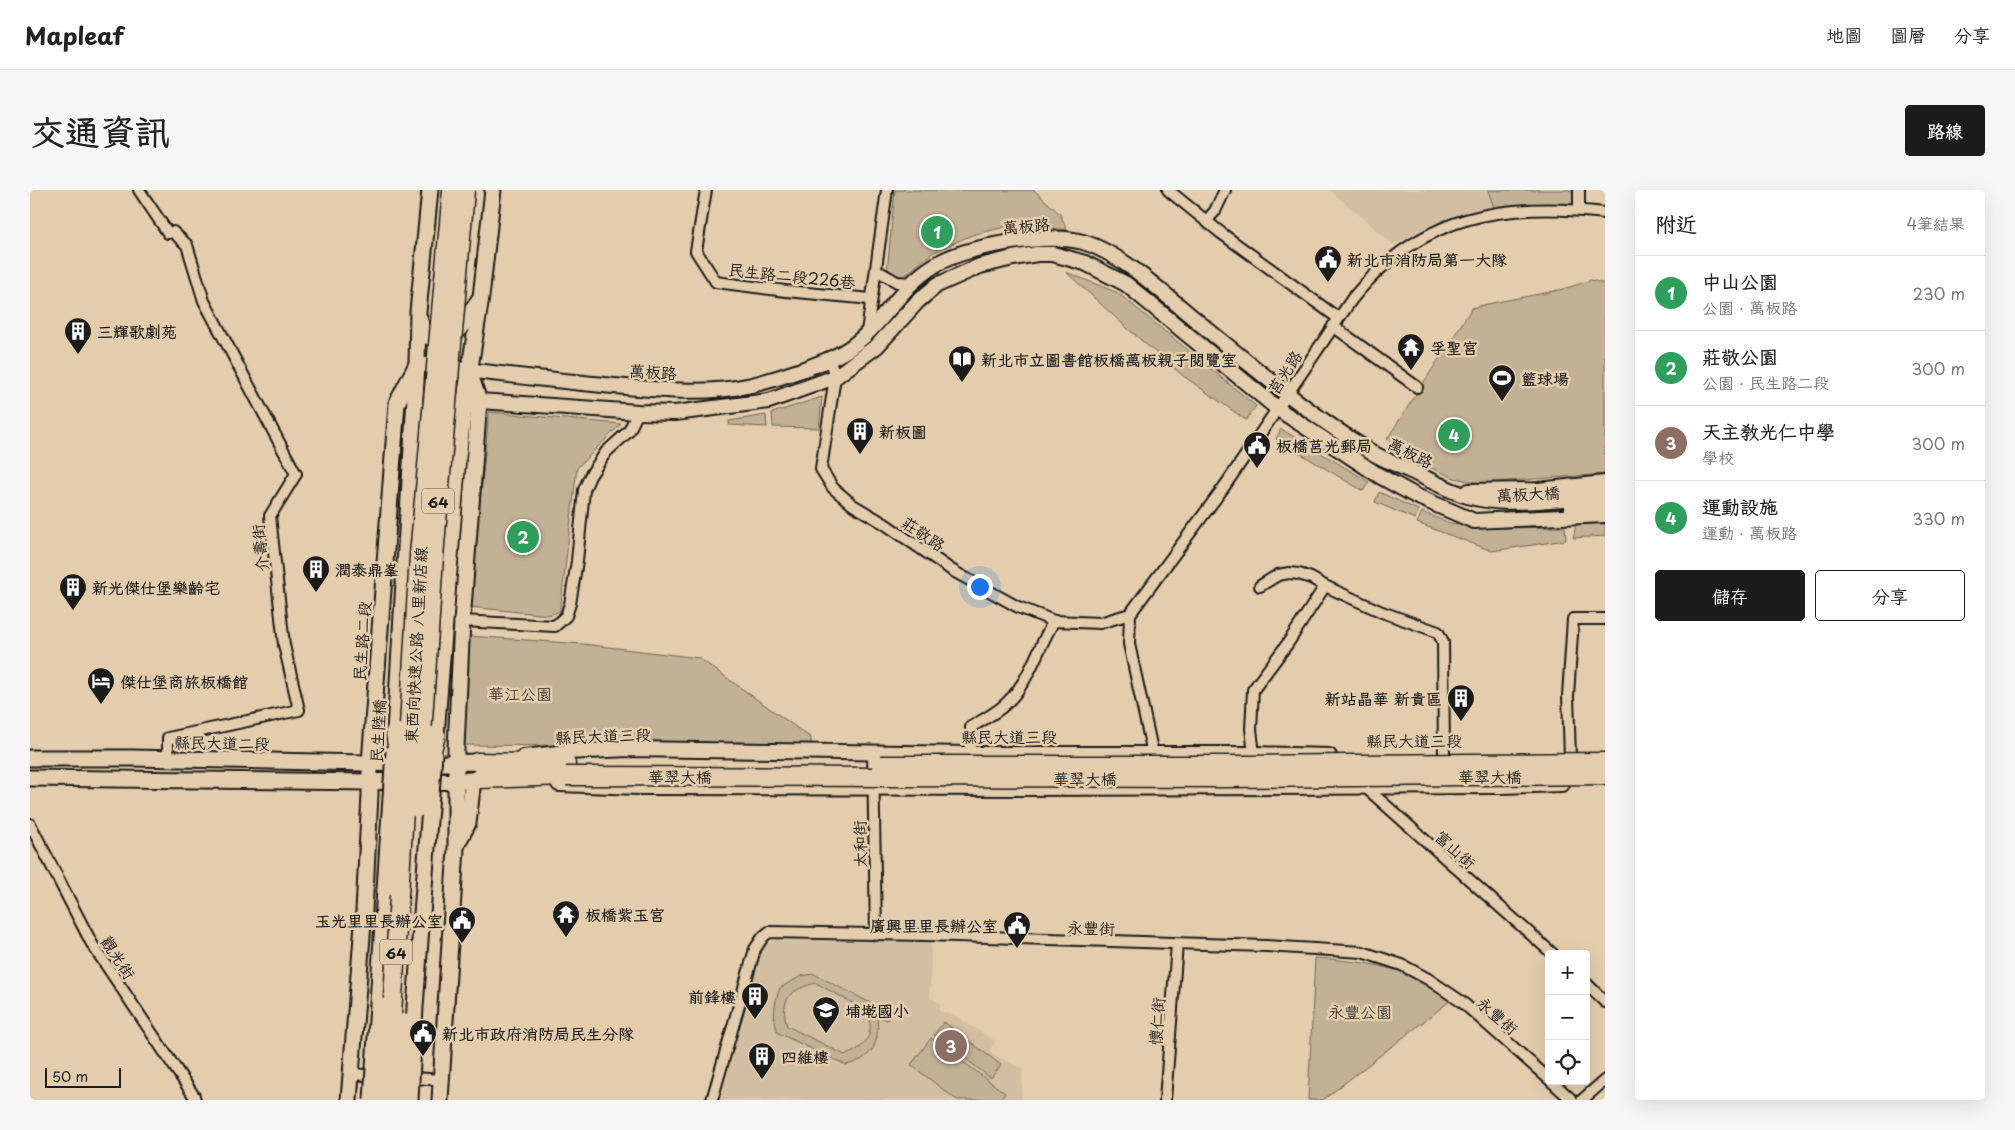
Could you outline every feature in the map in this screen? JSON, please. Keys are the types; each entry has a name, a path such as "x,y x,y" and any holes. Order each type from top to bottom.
{"highway":[{"name":"東西向快速公路 八里新店線","path":"399,1100 419,555 452,190"},
{"name":"東西向快速公路 八里新店線","path":"387,1100 465,190"},
{"path":"395,732 411,809"},
{"path":"411,809 436,735"},
{"name":"華翠大橋","path":"566,770 1605,762"},
{"path":"476,774 566,770"},
{"name":"華翠大橋","path":"566,770 1224,778 1605,775"}],"main road":[{"name":"民生路二段","path":"350,1100 364,911 370,764 397,403 416,364 418,312 430,190"},
{"path":"440,1100 456,848 455,782 472,400 469,370 481,297 493,190"},
{"path":"418,312 426,334 432,341 442,344 448,341 457,331 481,297"},
{"name":"民生陸橋","path":"372,1100 416,364"},
{"path":"410,1100 415,1006 448,573 472,400"},
{"name":"縣民大道二段","path":"31,762 168,758 413,764"},
{"name":"縣民大道三段","path":"413,764 456,763 476,774"},
{"path":"456,848 468,823 476,774"},
{"name":"縣民大道三段","path":"370,782 413,780 455,782 476,774"},
{"path":"30,778 370,782"}],"street":[{"name":"介壽街","path":"139,190 168,233 173,232 187,245 204,301 296,474 270,516 284,645 299,710 168,738 168,758"},
{"name":"民生路二段226巷","path":"706,190 696,251 716,282 871,299"},
{"path":"867,332 887,190"},
{"path":"1168,190 1417,387"},
{"path":"1207,220 1215,211 1225,190"},
{"path":"1579,190 1579,210"},
{"name":"莒光路","path":"1130,614 1182,546 1336,322 1368,278 1382,266 1399,252 1437,229 1471,218 1510,210 1579,210 1605,214"},
{"name":"萬板路","path":"416,364 524,378 652,389 708,390 754,384 802,369 845,351 867,332 911,283 937,263 961,254 1010,242 1046,238 1083,242 1114,256 1145,278 1286,395 1373,453 1456,492 1538,490 1605,483"},
{"name":"萬板路","path":"472,400 675,413 769,401 835,377 877,346 918,301 937,285 980,266 1037,254 1053,254 1085,263 1126,284 1278,409 1378,475 1416,496 1474,521 1605,515"},
{"path":"876,270 897,282 911,283"},
{"name":"莊敬路","path":"829,358 835,377 821,469 833,488 853,505 885,524 953,570 1018,607 1054,621 1100,623 1130,614"},
{"path":"462,621 555,626 566,616 576,568 584,490 590,476 606,452 628,431 638,412"},
{"name":"萬板大橋","path":"1456,492 1488,501 1522,501 1605,495"},
{"name":"萬板大橋","path":"1453,511 1490,513 1605,505"},
{"path":"1260,586 1278,576 1289,573 1311,578 1382,612 1438,632 1443,642 1444,758"},
{"path":"1254,754 1251,729 1253,690 1325,586"},
{"path":"1130,614 1129,644 1153,754"},
{"path":"1579,783 1570,757 1568,696 1573,619 1605,620"},
{"path":"972,788 971,727 1001,708 1019,689 1054,621"},
{"name":"縣民大道三段","path":"476,774 567,752 628,749 873,753 1254,754 1444,758 1605,755"},
{"name":"太和街","path":"873,753 876,935"},
{"path":"1354,757 1363,786"},
{"name":"縣民大道三段","path":"476,774 639,787 1501,786 1605,783"},
{"name":"富山街","path":"1363,786 1548,950"},
{"name":"觀光街","path":"30,824 92,944 189,1088 195,1100"},
{"name":"永豐街","path":"712,1100 755,949 762,937 769,932 1329,949 1362,952 1402,965 1428,979 1462,1002 1545,1076"},
{"name":"懷仁街","path":"1165,1100 1177,944"},
{"path":"1590,987 1605,1002"},
{"path":"352,1074 440,1080"},
{"path":"1582,1100 1605,1080"},
{"name":"永豐街","path":"1556,1085 1572,1100"}],"shaded area":[{"path":"1330,190 1575,190 1576,206 1484,208 1430,225 1394,245"},
{"name":"埔墘國小","path":"776,939 931,941 930,998 940,1003 940,1011 955,1016 995,1041 989,1052 1023,1069 1021,1100 720,1100 743,1010 763,947"}],"green space":[{"path":"895,190 1034,190 1060,214 1067,230 1018,224 972,235 932,253 902,278 887,272"},
{"path":"1488,190 1575,190 1576,206 1494,208"},
{"path":"1066,272 1118,293 1256,406 1246,420 1182,375"},
{"path":"1591,280 1605,284 1605,474 1480,483 1454,478 1427,466 1387,439 1472,308 1547,293"},
{"path":"822,397 819,428 773,427 772,413"},
{"path":"489,412 621,424 577,468 560,611 549,615 470,607"},
{"path":"766,415 767,427 729,425 729,421"},
{"path":"1281,429 1369,482 1363,491 1276,439"},
{"path":"1379,492 1418,510 1415,519 1375,502"},
{"path":"1422,512 1450,523 1502,528 1565,527 1566,540 1492,551 1417,523"},
{"path":"1605,523 1605,536 1573,538 1576,525"},
{"name":"華江公園","path":"469,636 583,644 699,658 811,738 811,748 464,745"},
{"name":"永豐公園","path":"1315,958 1358,962 1399,971 1425,982 1450,1001 1323,1100 1308,1100"},
{"path":"814,974 890,1013 887,1020 877,1016 876,1042 863,1059 846,1065 778,1033 774,1010 780,988 801,976","holes":["816,983 867,1011 870,1026 867,1039 859,1048 845,1055 787,1026 785,1017 786,1002 789,997 800,988"]},
{"path":"944,1022 1001,1065 991,1078 934,1035"},
{"path":"931,1038 1005,1093 1000,1100 957,1100 911,1065"}],"place":[{"name":"中山公園","path":"937,232"},
{"name":"新北市消防局第一大隊","path":"1328,283"},
{"name":"三輝歌劇苑","path":"78,355"},
{"name":"孚聖宮","path":"1411,371"},
{"name":"新北市立圖書館板橋萬板親子閱覽室","path":"962,383"},
{"name":"籃球場","path":"1502,402"},
{"name":"運動設施","path":"1454,435"},
{"name":"新板圖","path":"860,455"},
{"name":"板橋莒光郵局","path":"1257,469"},
{"name":"莊敬公園","path":"523,537"},
{"name":"潤泰鼎峯","path":"316,593"},
{"name":"新光傑仕堡樂齡宅","path":"73,611"},
{"name":"傑仕堡商旅板橋館","path":"101,705"},
{"name":"新站晶華 新貴區","path":"1461,722"},
{"name":"板橋紫玉宮","path":"566,938"},
{"name":"玉光里里長辦公室","path":"462,944"},
{"name":"廣興里里長辦公室","path":"1017,949"},
{"name":"前鋒樓","path":"755,1020"},
{"name":"埔墘國小","path":"826,1034"},
{"name":"天主教光仁中學","path":"951,1046"},
{"name":"新北市政府消防局民生分隊","path":"423,1057"},
{"name":"四維樓","path":"762,1080"}]}
